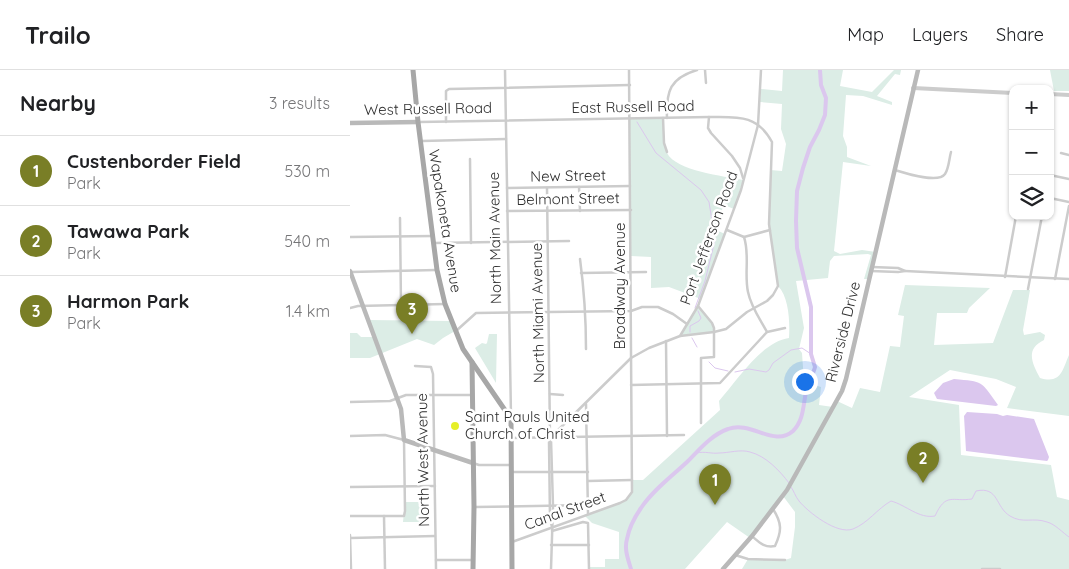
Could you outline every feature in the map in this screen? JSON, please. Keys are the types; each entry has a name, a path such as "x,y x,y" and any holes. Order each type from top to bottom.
{"main road":[{"name":"Wapakoneta Avenue","path":"412,70 437,270 445,304 455,331 472,362 511,419"},
{"name":"Riverside Drive","path":"723,569 752,536 787,490 842,390 918,70"},
{"name":"West Russell Road","path":"350,123 418,122"},
{"path":"350,272 397,398 403,418 404,440 473,463"},
{"path":"472,362 473,569"},
{"path":"472,376 476,372 481,376"},
{"name":"North Main Avenue","path":"511,419 512,569"}],"street":[{"name":"North Main Avenue","path":"505,70 511,419"},
{"name":"Broadway Avenue","path":"626,500 632,492 629,70"},
{"path":"667,118 667,101 670,89 675,81 697,70"},
{"path":"705,70 706,83"},
{"name":"Port Jefferson Road","path":"680,336 698,306 741,190 758,125 761,70"},
{"path":"446,122 447,90 449,89 630,85"},
{"path":"913,88 1009,93"},
{"path":"1054,94 1069,95"},
{"path":"708,117 708,128 732,156 740,168 743,180"},
{"name":"East Russell Road","path":"506,120 740,117 746,118 758,125"},
{"path":"663,118 664,143 667,152"},
{"name":"West Russell Road","path":"418,122 506,120"},
{"path":"550,438 631,358 649,348 680,336 726,329 773,295 778,286 770,230 769,192 772,142 758,125"},
{"path":"420,141 506,139"},
{"path":"895,170 932,178 941,178 947,168 951,152"},
{"path":"1061,153 1069,155"},
{"path":"470,159 471,243"},
{"path":"1054,176 1069,179"},
{"name":"New Street","path":"506,188 630,186"},
{"path":"579,187 580,210"},
{"name":"North Miami Avenue","path":"547,188 550,312 550,438 552,442 551,569"},
{"path":"1054,199 1069,202"},
{"path":"1055,279 1069,206"},
{"name":"Belmont Street","path":"507,211 631,210"},
{"path":"400,218 401,306"},
{"path":"1005,277 1015,220"},
{"path":"1028,289 1041,220"},
{"path":"727,230 744,237 770,230"},
{"path":"350,237 433,236"},
{"path":"744,237 748,253 748,293 753,308 768,332"},
{"path":"434,243 568,241"},
{"path":"580,259 586,312 586,349"},
{"path":"871,269 898,272 1069,279"},
{"path":"350,272 437,270"},
{"path":"581,273 646,272"},
{"path":"350,308 445,304"},
{"path":"698,306 712,323 714,332 714,357 701,358 701,423"},
{"path":"455,331 476,313 631,311 642,307 658,307 673,314 687,324"},
{"path":"631,385 722,382 768,332 785,328"},
{"path":"666,341 667,436"},
{"name":"North West Avenue","path":"414,366 427,366 433,370 436,569"},
{"path":"550,394 563,395"},
{"path":"350,402 390,401 406,395 472,395"},
{"path":"586,404 588,514"},
{"path":"503,407 507,409 510,405"},
{"path":"350,436 385,435 404,440 405,486 404,516 350,516"},
{"path":"511,438 684,435"},
{"path":"473,463 479,465 511,465"},
{"path":"512,472 588,472"},
{"path":"588,481 632,480"},
{"path":"350,487 435,486"},
{"name":"Canal Street","path":"512,543 626,500"},
{"path":"474,507 588,505"},
{"path":"752,536 761,544 768,547 774,546 781,531 781,523 773,509"},
{"path":"384,516 385,569"},
{"path":"552,531 586,522 589,526 589,569"},
{"path":"351,569 350,537 435,536"},
{"path":"551,545 589,545"},
{"path":"735,555 748,558 785,560"},
{"path":"436,560 473,560"},
{"path":"982,569 1000,569"}],"shaded area":[{"path":"783,70 843,70 840,86 872,92 894,70 901,70 900,75 895,74 877,96 892,102 892,105 863,96 846,95 843,136 847,147 847,157 871,166 843,162 834,251 840,254 862,250 876,252 869,279 864,279 871,255 868,254 834,256 830,261 828,278 796,281 804,328 799,349 802,353 804,382 821,387 819,405 833,407 837,401 852,408 860,388 880,392 890,346 900,347 904,316 898,315 905,285 990,288 969,308 967,313 937,313 934,345 993,343 1013,290 1030,290 1023,330 1024,335 1040,332 1045,335 1044,340 1032,352 1033,362 1040,378 1057,378 1069,355 1069,416 1007,408 1016,387 996,379 950,370 909,397 959,405 961,455 1051,465 1057,497 1069,500 1069,569 742,569 748,559 785,560 791,558 795,512 783,496 750,538 727,522 685,569 589,569 589,567 605,567 605,559 619,559 619,532 592,523 584,515 626,500 632,492 632,480 643,480 720,410 719,401 759,354 779,341 789,338 787,303 778,286 769,224 770,170 782,171 786,144 781,129 782,104 760,102 761,89 782,91"},
{"path":"1050,70 1069,70 1069,91 1054,91"},
{"path":"630,118 663,118 665,149 672,159 680,164 701,172 743,180 734,209 724,205 714,229 725,234 701,299 669,287 651,288 651,257 631,256"},
{"path":"698,306 712,323 714,332 680,336"},
{"path":"368,320 451,321 455,331 434,345 417,339 370,358 350,358 350,333 357,333 361,337 374,337"},
{"path":"489,334 497,334 496,383 475,348 482,343 487,343"},
{"path":"954,379 980,384 988,391 998,405 937,399 934,393 943,383"},
{"path":"967,412 1034,419 1049,457 1048,460 966,451 964,416"},
{"path":"405,502 420,502 422,522 403,522"}],"waterway":[{"path":"631,569 626,543 630,527 636,516 657,489 706,443 716,435 737,427 778,437 786,435 797,427 801,417 807,389 815,367 811,354 811,307 797,248 797,191 810,147 825,115 826,98 821,85 820,70"},
{"path":"637,122 656,153 701,190 709,202 715,240 705,281 695,308"},
{"path":"690,332 690,326 701,318 698,311"},
{"path":"692,338 697,347"},
{"path":"735,372 749,369 766,372 773,363 791,350 802,348 811,354"},
{"path":"709,362 715,368 728,371"},
{"path":"696,453 750,452 767,460 789,483"},
{"path":"791,487 799,501 809,511 831,526 839,529 853,529 868,520 891,501 918,514 935,516 946,501 972,499 976,491 983,490 993,494 1005,512 1010,516 1019,520 1037,520 1050,523 1069,537"}],"place":[{"name":"Harmon Park","path":"412,334"},
{"name":"Saint Pauls United Church of Christ","path":"455,426"},
{"name":"Tawawa Park","path":"923,483"},
{"name":"Custenborder Field","path":"715,505"}]}
